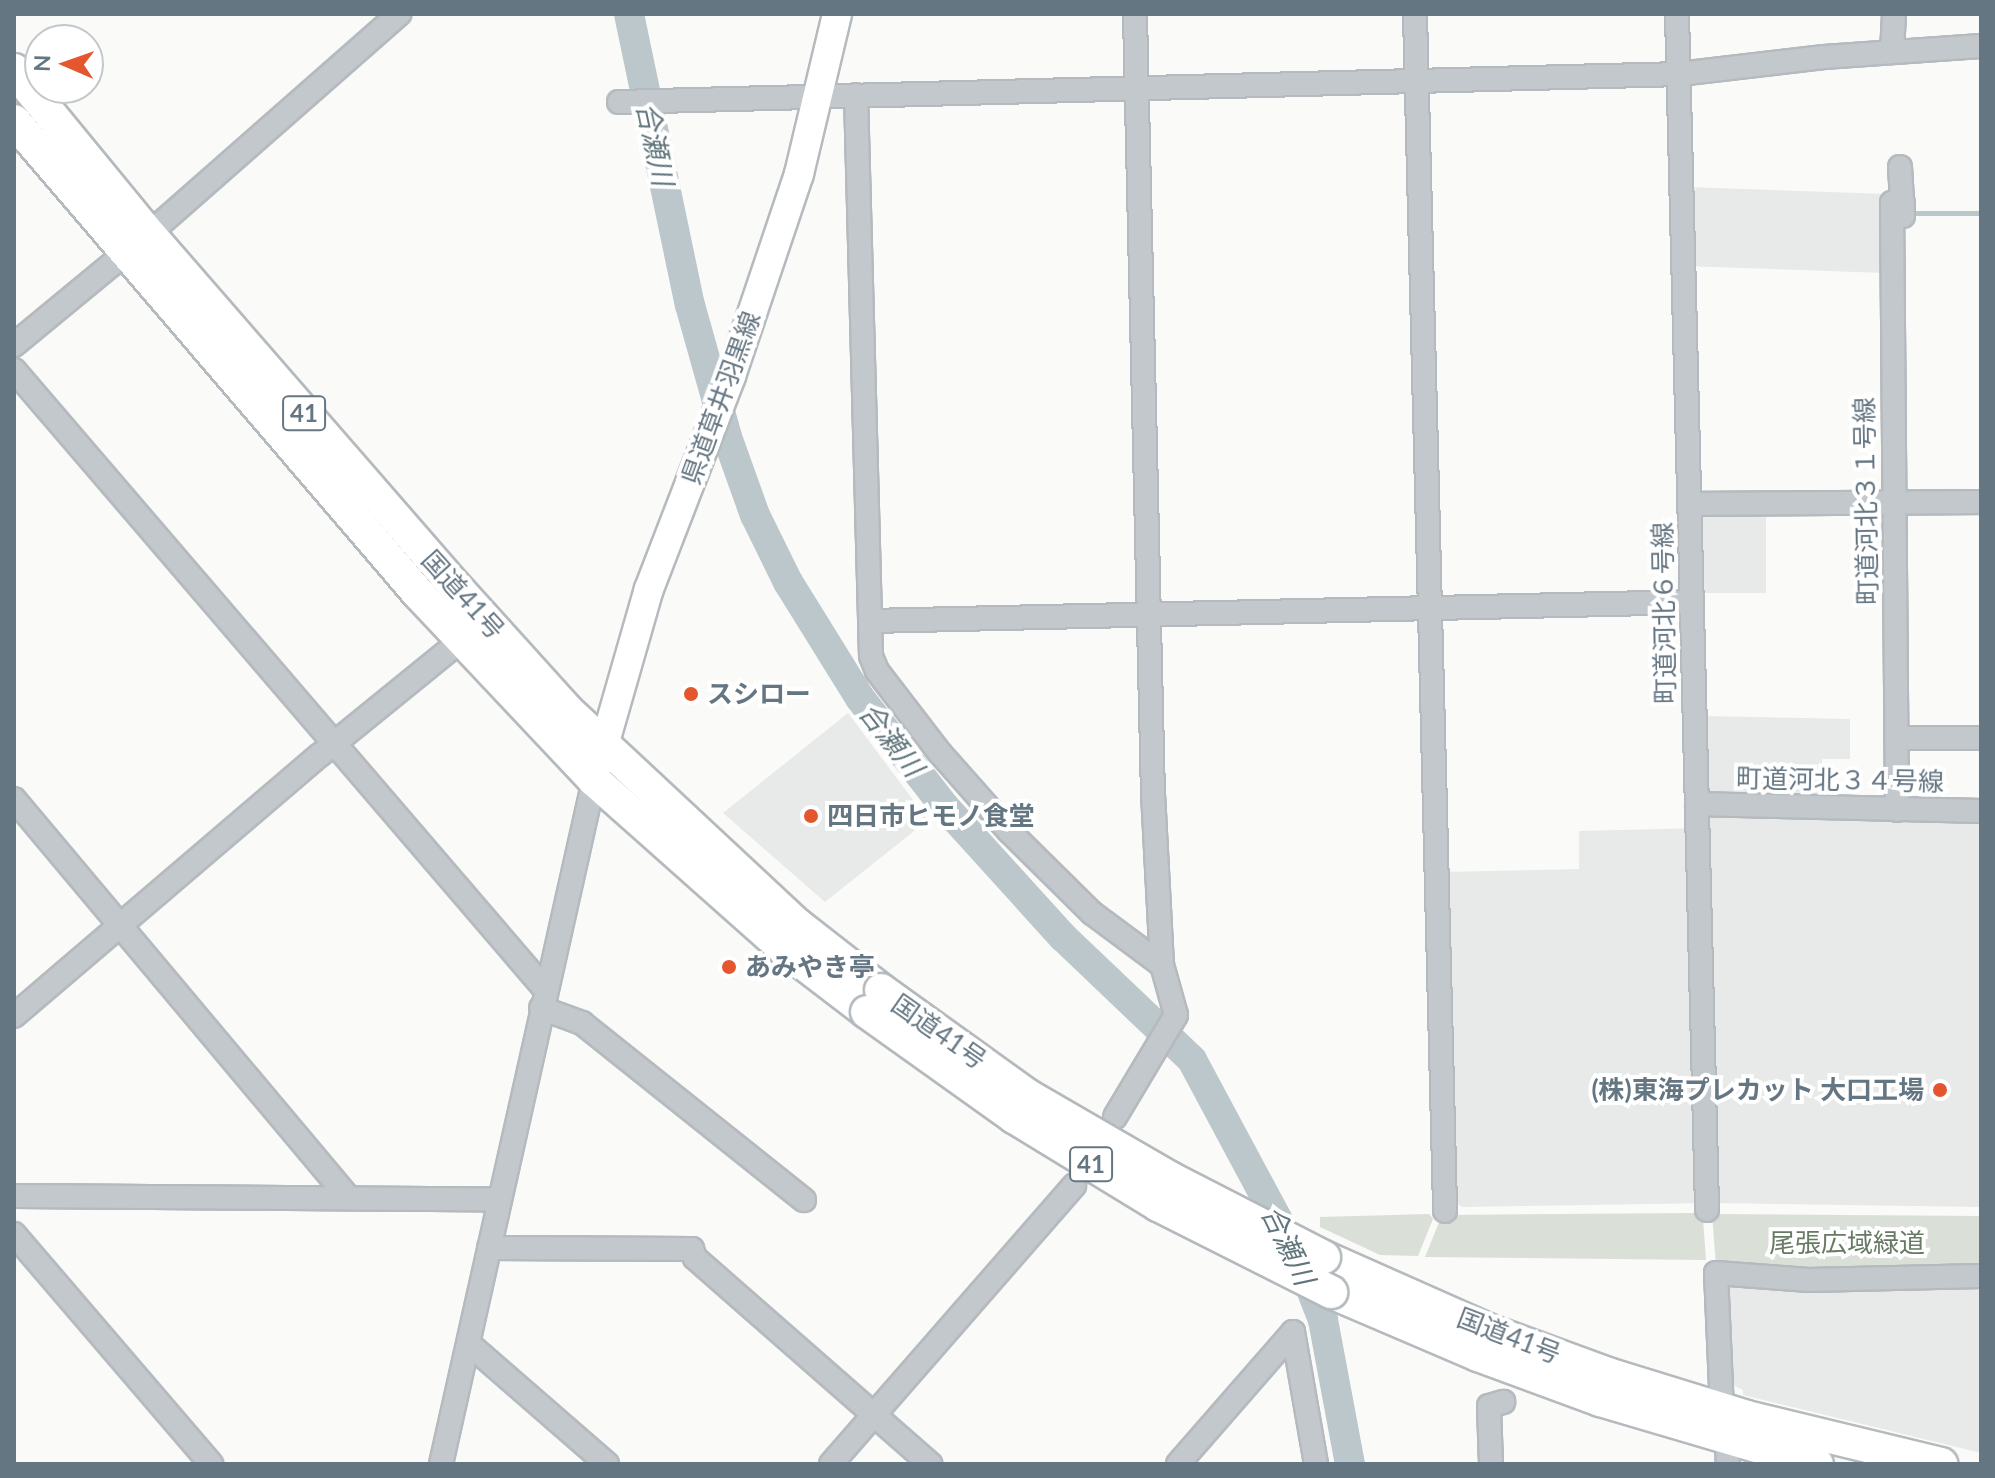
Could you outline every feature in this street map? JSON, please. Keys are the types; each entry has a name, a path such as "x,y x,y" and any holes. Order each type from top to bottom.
{"highway":[{"name":"国道41号","path":"14,70 142,226 445,575 604,747 799,926 874,1001"},
{"name":"国道41号","path":"14,121 418,593 464,638 594,780 782,947 1172,1179 1307,1250 1725,1438 1817,1464"},
{"name":"国道41号","path":"1725,1438 1941,1464"}],"main road":[{"name":"県道草井羽黒線","path":"594,780 649,589 731,376 799,174 837,14"}],"street":[{"path":"159,225 399,14"},
{"path":"1115,1117 1176,1015 1162,965 1148,614 1135,14"},
{"path":"1415,14 1445,1211"},
{"name":"町道河北６号線","path":"1677,14 1707,1210"},
{"path":"1892,52 1894,14"},
{"path":"619,102 1679,74 1981,46"},
{"path":"856,95 871,656 877,671 940,753 1009,831 1092,913 1162,965"},
{"name":"町道河北３１号線","path":"1897,810 1903,203 1900,167"},
{"path":"14,345 116,261"},
{"path":"14,370 543,998 582,1023 804,1200"},
{"path":"1690,504 1981,502"},
{"path":"870,621 1692,602"},
{"path":"14,1016 464,638"},
{"path":"1896,738 1981,738"},
{"path":"441,1464 594,780"},
{"path":"14,799 348,1197"},
{"name":"町道河北３４号線","path":"1697,804 1981,811"},
{"path":"831,1464 1074,1185"},
{"path":"14,1196 500,1199"},
{"path":"14,1234 211,1464"},
{"path":"489,1248 692,1249 695,1258 930,1464"},
{"path":"1725,1438 1716,1273 1809,1280 1981,1276"},
{"path":"1178,1464 1293,1332 1316,1464"},
{"path":"469,1344 607,1464"},
{"path":"1491,1464 1489,1406 1503,1398 1505,1464"}],"shaded area":[{"path":"1686,187 1888,194 1885,273 1683,266"},
{"path":"1700,509 1766,509 1766,593 1700,593"},
{"path":"848,713 928,820 825,902 723,813"},
{"path":"1701,716 1850,719 1850,759 1822,759 1822,803 1708,799"},
{"path":"1703,812 1981,816 1981,1207 1713,1203 1462,1207 1454,1200 1443,872 1579,869 1579,831 1702,828"},
{"path":"1725,1280 1981,1283 1981,1453 1743,1395 1743,1390 1727,1382"}],"green space":[{"name":"尾張広域緑道","path":"1696,1213 1703,1219 1706,1260 1425,1257 1442,1215"},
{"path":"1429,1214 1433,1219 1418,1256 1380,1255 1320,1227 1320,1217"},
{"name":"尾張広域緑道","path":"1712,1214 1981,1216 1981,1267 1813,1272 1716,1265"}],"waterway":[{"name":"合瀬川","path":"629,14 690,305 727,437 755,515 788,582 860,698 945,807 1063,937 1192,1060 1300,1261 1323,1320 1350,1464"},
{"path":"1908,213 1981,213"}],"place":[{"name":"スシロー","path":"691,694"},
{"name":"四日市ヒモノ食堂","path":"811,816"},
{"name":"あみやき亭","path":"729,967"},
{"name":"(株)東海プレカット 大口工場","path":"1940,1090"}]}
